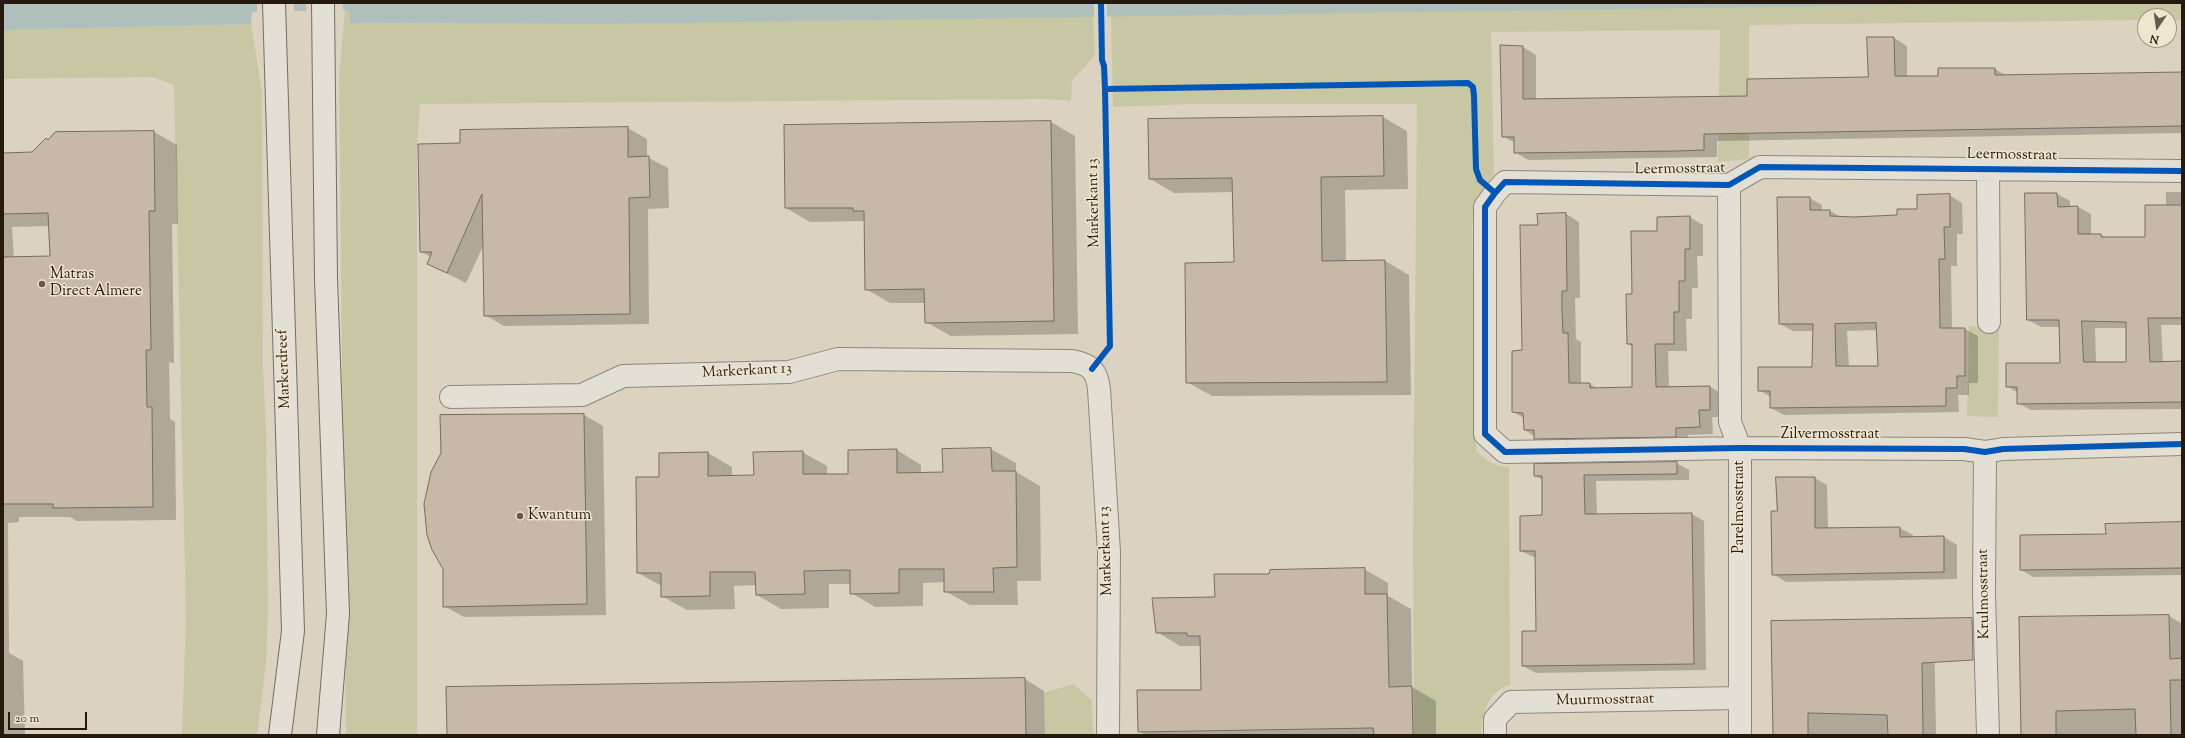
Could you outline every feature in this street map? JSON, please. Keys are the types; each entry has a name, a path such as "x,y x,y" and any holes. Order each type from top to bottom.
{"street":[{"name":"Markerdreef","path":"275,10 293,631 280,735"},
{"path":"323,10 326,279 338,614 328,735"},
{"name":"Leermosstraat","path":"1485,434 1485,207 1495,193 1506,182 1728,185 1760,167 2182,171"},
{"name":"Leermosstraat","path":"1988,169 1989,322"},
{"name":"Parelmosstraat","path":"1728,185 1730,422 1740,448 1740,735"},
{"name":"Markerkant 13","path":"451,397 582,395 624,376 789,372 838,359 1072,361 1084,363 1092,369 1098,378 1099,389 1109,552 1108,735"},
{"name":"Zilvermosstraat","path":"1485,434 1505,452 1740,448 1964,449 1985,452 2003,449 2182,444"},
{"name":"Krulmosstraat","path":"1985,452 1984,594 1988,735"},
{"name":"Muurmosstraat","path":"1495,735 1495,718 1511,702 1740,698"}],"green space":[{"path":"2024,3 2182,3 2182,20 2177,20 2177,8 2137,8 2137,20 1749,25 1749,159 1718,162 1720,30 1491,32 1494,175 1475,201 1472,226 1476,451 1483,457 1499,466 1509,467 1510,685 1497,692 1488,704 1481,727 1481,735 1414,735 1413,541 1417,104 1192,104 1113,107 1111,15"},
{"path":"345,10 349,11 350,23 607,24 1093,15 1095,55 1072,81 1071,101 1044,99 420,104 417,147 417,735 346,735 339,77"},
{"path":"251,24 262,92 263,366 266,430 268,610 266,663 257,735 182,735 186,617 174,85 153,77 3,79 3,30"},
{"path":"1969,326 1999,328 1998,417 1967,416"},
{"path":"1073,684 1092,700 1093,735 1045,735 1044,693"}],"shaded area":[{"path":"3,3 2024,3 607,24 350,23 349,11 345,10 252,12 251,24 3,30"}],"pier":[{"path":"257,3 294,3 294,13 257,13"},
{"path":"306,3 343,3 343,12 307,13"},
{"path":"1094,3 1107,3 1107,17 1094,17"}],"building":[{"path":"1867,37 1894,37 1895,76 1938,76 1938,68 1995,68 1995,75 2182,72 2182,126 1704,134 1704,150 1676,151 1514,153 1514,137 1502,137 1500,45 1523,46 1523,99 1747,96 1747,79 1868,77"},
{"path":"1383,116 1384,176 1321,177 1322,261 1385,260 1387,382 1186,383 1185,263 1234,262 1232,178 1149,179 1148,119"},
{"path":"1051,121 1054,321 925,323 924,289 865,290 864,211 853,211 853,208 785,208 784,125"},
{"path":"628,127 628,157 649,156 650,197 629,198 630,314 484,316 482,194 447,273 427,264 432,252 420,252 418,144 460,143 460,130"},
{"path":"154,131 155,211 149,211 151,350 146,350 147,407 152,407 153,507 53,508 53,504 3,504 3,257 50,256 48,213 3,214 3,153 32,152 46,138 48,140 55,132"},
{"path":"2025,193 2057,193 2058,207 2078,206 2078,234 2101,234 2101,237 2145,237 2145,205 2182,205 2182,318 2148,318 2150,362 2182,361 2182,402 2017,404 2017,387 2006,387 2006,363 2060,363 2059,320 2027,320","holes":["2082,321 2126,322 2126,362 2084,362"]},
{"path":"1950,194 1950,227 1944,227 1945,259 1939,259 1940,328 1965,328 1965,376 1957,376 1957,388 1946,388 1946,406 1770,408 1770,391 1758,391 1758,367 1812,367 1813,324 1779,324 1777,197 1810,197 1810,210 1830,210 1830,216 1854,217 1897,215 1897,209 1917,209 1917,195","holes":["1876,323 1878,366 1836,366 1835,324"]},
{"path":"1566,213 1567,291 1562,291 1562,312 1563,333 1568,333 1569,383 1590,383 1590,388 1632,387 1632,344 1627,344 1626,294 1632,294 1631,231 1657,231 1657,217 1690,216 1690,249 1685,249 1685,281 1679,281 1679,312 1674,312 1674,344 1655,344 1656,387 1710,386 1710,410 1699,410 1700,427 1676,428 1676,437 1534,439 1534,430 1524,430 1523,413 1512,412 1512,351 1522,350 1520,225 1538,225 1537,214"},
{"path":"584,414 587,604 443,607 443,569 432,550 427,535 424,504 431,472 441,453 440,415"},
{"path":"991,448 992,471 1016,471 1017,567 993,568 994,592 944,592 944,569 899,569 899,593 850,594 850,570 804,571 805,594 756,595 755,572 710,572 710,596 661,597 661,573 637,573 636,477 659,477 659,453 708,452 708,476 754,475 753,452 803,451 803,474 848,474 848,450 897,449 897,473 943,472 942,449"},
{"path":"1677,462 1677,474 1584,475 1585,514 1692,513 1694,664 1522,666 1522,631 1536,631 1535,551 1520,551 1520,516 1542,515 1542,476 1534,476 1534,464"},
{"path":"1776,477 1815,477 1815,528 1900,527 1900,537 1944,536 1944,572 1772,575 1771,511 1777,511"},
{"path":"2182,522 2182,568 2020,570 2020,535 2106,534 2105,524"},
{"path":"1365,568 1365,594 1387,594 1389,687 1412,686 1413,735 1374,735 1373,728 1138,732 1137,690 1201,690 1200,636 1187,636 1187,633 1156,633 1152,598 1215,597 1214,574 1269,574 1270,570"},
{"path":"2169,615 2170,659 2182,658 2182,680 2170,680 2171,735 2136,735 2135,709 2056,711 2056,735 2021,735 2019,617"},
{"path":"1972,618 1973,660 1922,663 1923,735 1888,735 1887,715 1808,713 1808,735 1773,735 1771,621"},
{"path":"1025,678 1026,735 447,735 446,687"}],"cycle path":[{"path":"1092,369 1110,346 1105,89 1104,66 1102,60 1101,3"},
{"path":"1105,89 1468,83 1473,87 1474,96 1476,169 1480,180 1495,193"},
{"path":"2182,171 1760,167 1729,185 1505,182 1485,207 1485,434 1505,452 1740,448 1964,449 1985,452 2003,449 2182,444"}],"place":[{"name":"Matras Direct Almere","path":"42,284"},
{"name":"Kwantum","path":"520,516"}]}
